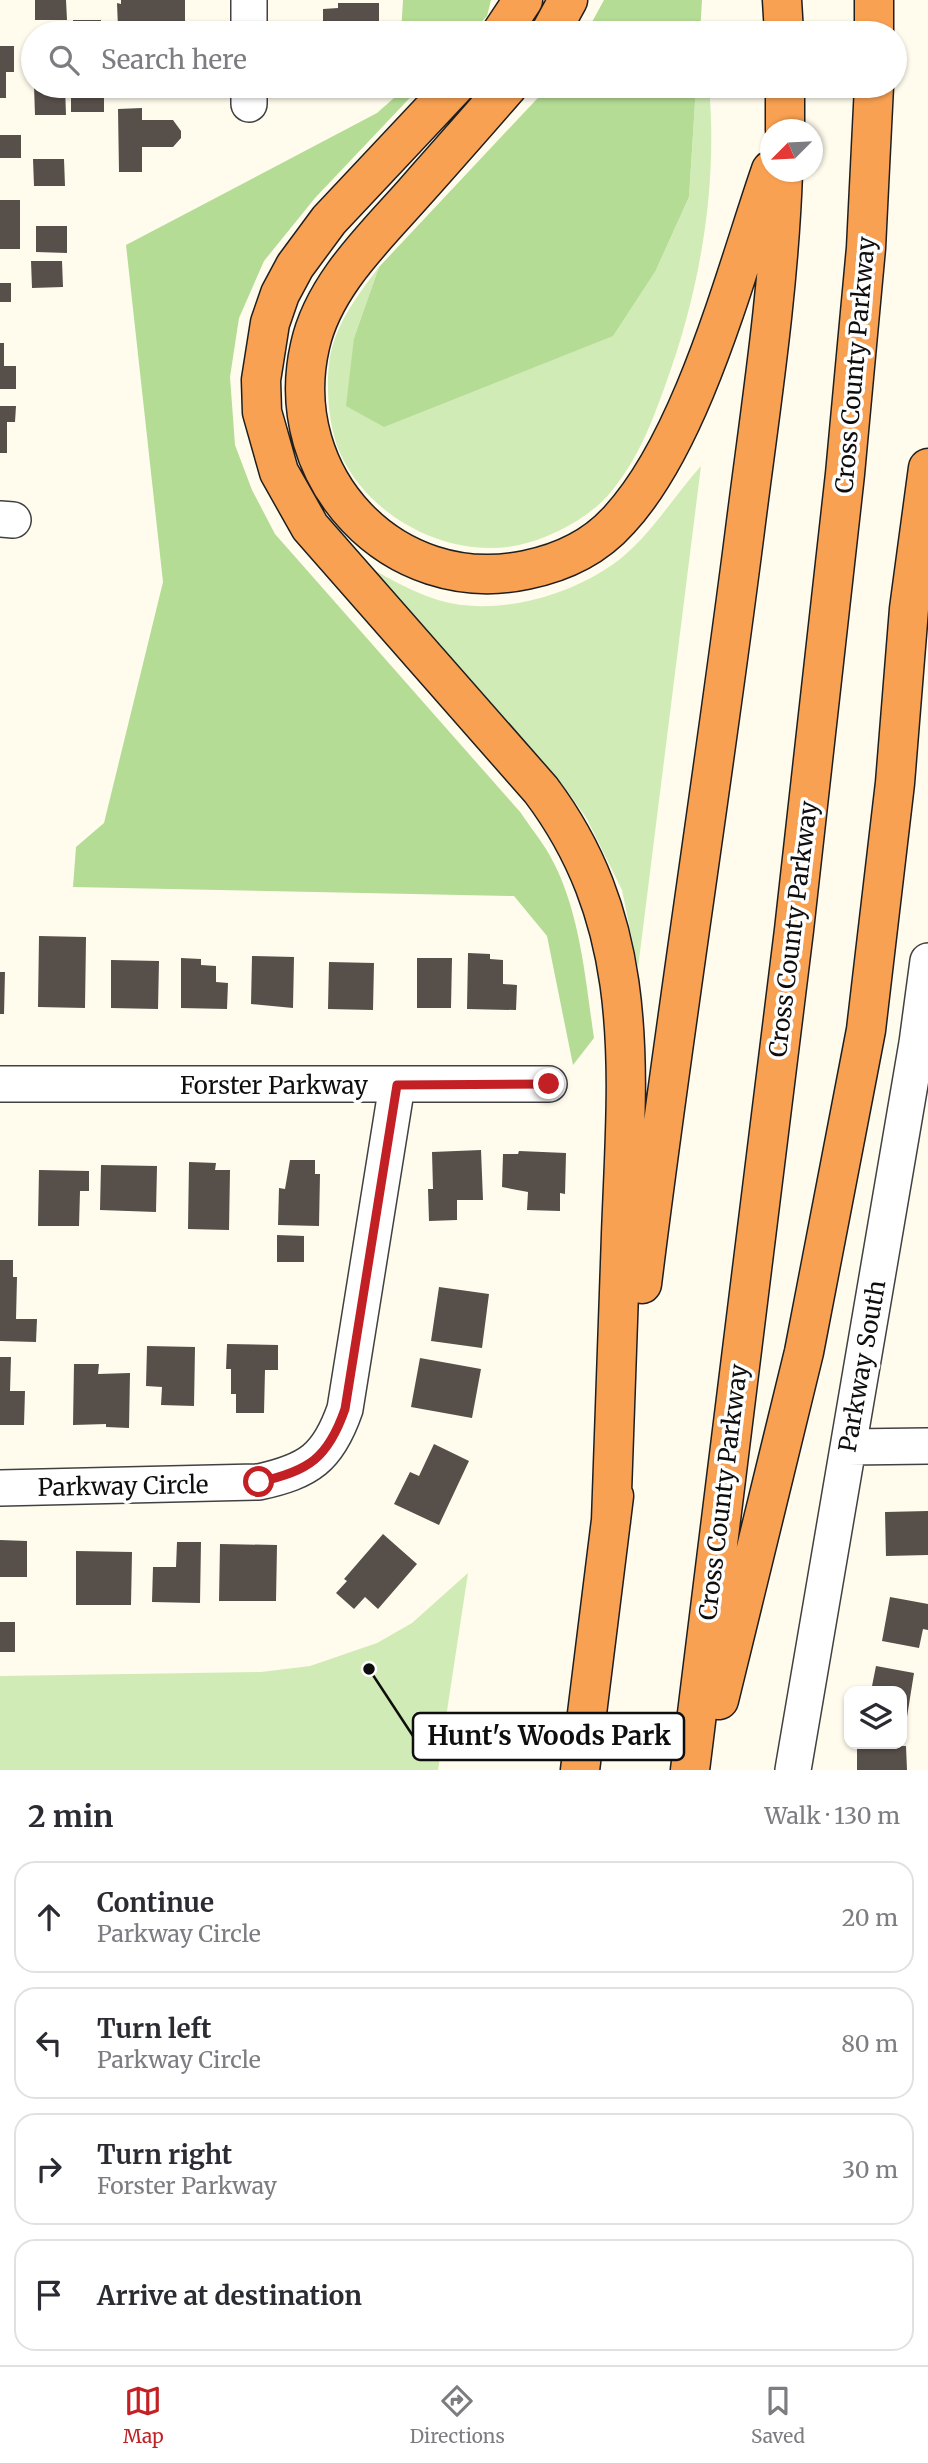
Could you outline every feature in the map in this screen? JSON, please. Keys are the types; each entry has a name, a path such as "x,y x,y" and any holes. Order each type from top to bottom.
{"highway":[{"path":"509,21 523,0"},
{"path":"557,21 568,0"},
{"path":"782,0 783,21"},
{"path":"874,0 874,21"},
{"path":"444,98 329,220 295,266 280,294 270,323 261,380 262,412 279,472 310,527 541,790 573,835 598,889 613,945 628,1065 611,1521"},
{"path":"498,98 354,263 331,296 310,345 306,401 310,428 332,482 367,528 389,546 437,569 494,575 541,567 563,560 601,537 633,504 665,453 686,407 767,182"},
{"path":"785,98 785,119"},
{"name":"Cross County Parkway","path":"690,1770 794,930 845,474 869,206 874,98"},
{"path":"580,1770 670,1060 732,635 775,288 782,182"},
{"path":"702,1770 804,1352 858,1078 895,783 909,609 928,468"}],"street":[{"path":"249,0 249,21"},
{"name":"Parkway South","path":"793,1770 922,1043 928,961"},
{"name":"Forster Parkway","path":"0,1084 549,1084"},
{"name":"Parkway Circle","path":"0,1488 259,1482 295,1474 317,1457 336,1434 345,1409 397,1085"},
{"path":"849,1447 928,1446"}],"green space":[{"path":"403,0 491,0 487,16 482,21 402,21"},
{"path":"604,0 702,0 701,21 593,21"},
{"path":"394,98 410,98 315,198 264,261 239,318 230,377 235,445 252,490 275,534 521,813 549,854 568,897 580,944 594,1038 573,1065 547,936 514,896 73,887 76,847 104,823 163,582 126,245 377,113"},
{"path":"538,98 695,98 689,197 656,270 613,336 384,427 346,406 354,338 379,267"},
{"path":"695,98 710,98 711,162 708,200 704,238 688,313 660,400 642,442 620,481 601,502 580,519 556,532 531,542 493,548 440,540 391,515 370,497 353,476 336,443 329,409 328,375 335,337 347,312 379,267 354,338 656,270 689,197"},
{"path":"701,466 638,968 622,890 587,819 563,785 357,560 406,587 438,600 460,605 506,605 551,595 594,576 625,555"},
{"path":"468,1573 438,1770 0,1770 0,1676 261,1672 310,1666 377,1643 412,1623"}],"building":[{"path":"35,0 66,0 67,20 35,20"},
{"path":"121,0 185,0 185,21 118,21 117,3 121,4"},
{"path":"338,3 379,3 379,21 323,21 323,9 338,8"},
{"path":"0,46 14,46 14,72 6,72 6,98 0,98"},
{"path":"34,98 65,98 66,115 35,115"},
{"path":"71,98 104,98 104,112 71,112"},
{"path":"142,108 142,120 173,120 181,131 181,138 173,147 142,147 142,172 119,172 118,109"},
{"path":"0,135 21,135 21,158 0,158"},
{"path":"33,159 64,159 65,186 34,186"},
{"path":"0,200 20,200 20,249 0,249"},
{"path":"36,226 67,226 67,253 36,252"},
{"path":"31,261 62,261 63,287 32,288"},
{"path":"0,283 11,283 11,302 0,302"},
{"path":"0,343 4,343 4,366 16,366 16,389 0,389"},
{"path":"0,406 16,406 15,422 7,422 7,453 0,453"},
{"path":"39,936 86,937 85,1008 38,1007"},
{"path":"468,953 490,954 490,959 503,960 503,984 517,985 516,1010 467,1009"},
{"path":"252,956 294,957 293,1008 251,1004"},
{"path":"181,958 201,959 201,965 216,966 216,982 228,983 227,1009 181,1008"},
{"path":"417,958 452,958 451,1008 417,1008"},
{"path":"111,960 159,961 158,1009 111,1008"},
{"path":"329,962 374,963 373,1010 328,1009"},
{"path":"0,972 5,972 4,1014 0,1014"},
{"path":"481,1150 483,1200 457,1200 457,1220 429,1221 428,1189 433,1189 432,1152"},
{"path":"519,1151 566,1153 565,1194 560,1193 560,1211 527,1210 528,1192 502,1187 503,1154 518,1154"},
{"path":"290,1160 315,1160 315,1174 320,1174 319,1226 278,1225 279,1188 285,1189"},
{"path":"189,1162 216,1163 215,1170 230,1170 229,1230 188,1229"},
{"path":"101,1165 157,1166 156,1212 100,1210"},
{"path":"39,1170 89,1171 89,1191 80,1191 79,1226 38,1226"},
{"path":"277,1235 304,1236 304,1262 277,1262"},
{"path":"0,1260 13,1260 13,1277 17,1277 16,1319 37,1319 36,1342 0,1341"},
{"path":"439,1287 489,1294 482,1348 431,1341"},
{"path":"227,1344 278,1345 278,1370 265,1370 264,1413 236,1413 236,1394 231,1394 231,1369 226,1369"},
{"path":"147,1346 195,1347 194,1406 161,1405 162,1387 146,1386"},
{"path":"0,1357 11,1357 10,1391 25,1391 24,1425 0,1425"},
{"path":"420,1358 481,1369 472,1418 411,1407"},
{"path":"74,1364 99,1364 98,1374 130,1373 129,1428 106,1427 106,1424 73,1425"},
{"path":"434,1444 469,1461 439,1525 394,1504 410,1472 419,1476"},
{"path":"928,1511 928,1555 886,1556 885,1512"},
{"path":"383,1534 417,1564 378,1609 365,1597 354,1609 336,1593 347,1581 344,1579"},
{"path":"0,1540 27,1541 27,1577 0,1577"},
{"path":"177,1542 201,1542 200,1603 152,1602 153,1567 176,1567"},
{"path":"220,1544 277,1545 276,1601 219,1601"},
{"path":"76,1551 132,1552 131,1605 76,1605"},
{"path":"890,1597 928,1604 928,1630 923,1629 919,1648 882,1641"},
{"path":"0,1622 15,1622 15,1652 0,1652"},
{"path":"876,1666 914,1673 907,1717 907,1686 872,1686"},
{"path":"857,1749 906,1749 907,1770 857,1770"}],"place":[{"name":"Hunt's Woods Park","path":"369,1669"}],"route":[{"path":"259,1482 295,1474 317,1457 336,1434 345,1409 397,1085 549,1084"}]}
